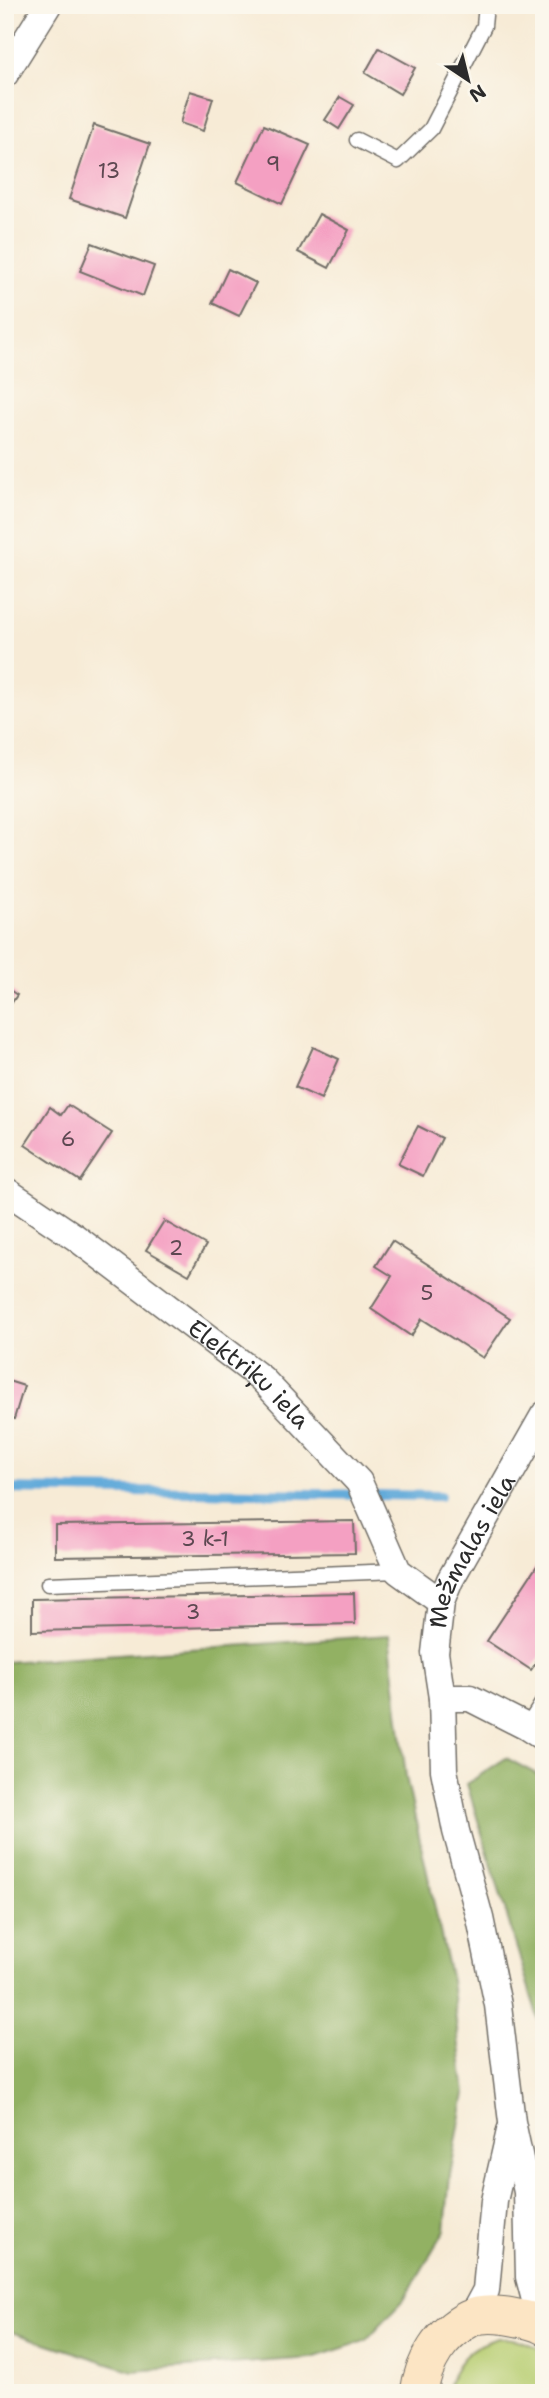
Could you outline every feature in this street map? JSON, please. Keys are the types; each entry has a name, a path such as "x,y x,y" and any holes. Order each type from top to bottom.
{"main road":[{"path":"409,2389 444,2338 471,2318 502,2314 540,2324"}],"street":[{"path":"5,74 48,5"},
{"name":"Elektriķu iela","path":"5,1191 75,1237 261,1378 359,1482 398,1571"},
{"name":"Mežmalas iela","path":"512,2122 498,2005 444,1770 442,1698 435,1653 441,1602 450,1580 544,1415"},
{"path":"398,1571 441,1602"},
{"path":"442,1698 470,1698 535,1732"},
{"path":"471,2318 485,2290 494,2201 512,2122"},
{"path":"512,2122 527,2192 529,2277 540,2324"}],"lane":[{"path":"357,140 398,161 430,129 484,26 486,5"},
{"path":"48,1584 398,1571"},
{"path":"535,1732 544,1700"}],"green space":[{"path":"389,1635 406,1777 451,1981 465,2094 450,2175 445,2230 404,2300 365,2341 312,2358 133,2371 5,2330 5,1662"},
{"path":"506,1758 544,1778 544,2038 467,1784"},
{"path":"498,2338 522,2341 544,2352 544,2393 447,2393 453,2373 464,2357 479,2346"}],"building":[{"path":"379,48 415,68 400,94 365,73"},
{"path":"190,91 213,98 203,131 180,123"},
{"path":"340,97 354,105 339,129 325,120"},
{"path":"94,125 150,144 125,218 69,199"},
{"path":"264,125 310,145 282,204 237,182"},
{"path":"319,214 349,230 329,268 298,252"},
{"path":"92,243 154,266 143,296 80,271"},
{"path":"228,269 256,283 239,316 212,303"},
{"path":"5,987 17,995 5,1013"},
{"path":"313,1047 339,1059 321,1099 295,1087"},
{"path":"68,1105 112,1133 80,1181 25,1145 50,1107 61,1115"},
{"path":"418,1126 442,1138 423,1176 398,1164"},
{"path":"164,1221 206,1245 189,1275 146,1250"},
{"path":"392,1241 510,1318 483,1358 422,1319 411,1336 371,1309 392,1276 376,1266"},
{"path":"5,1380 24,1386 14,1419 5,1416"},
{"path":"354,1521 355,1553 55,1557 55,1525"},
{"path":"544,1555 544,1652 531,1670 487,1641"},
{"path":"354,1593 355,1624 32,1631 32,1599"}],"waterway":[{"path":"5,1489 440,1496"}]}
